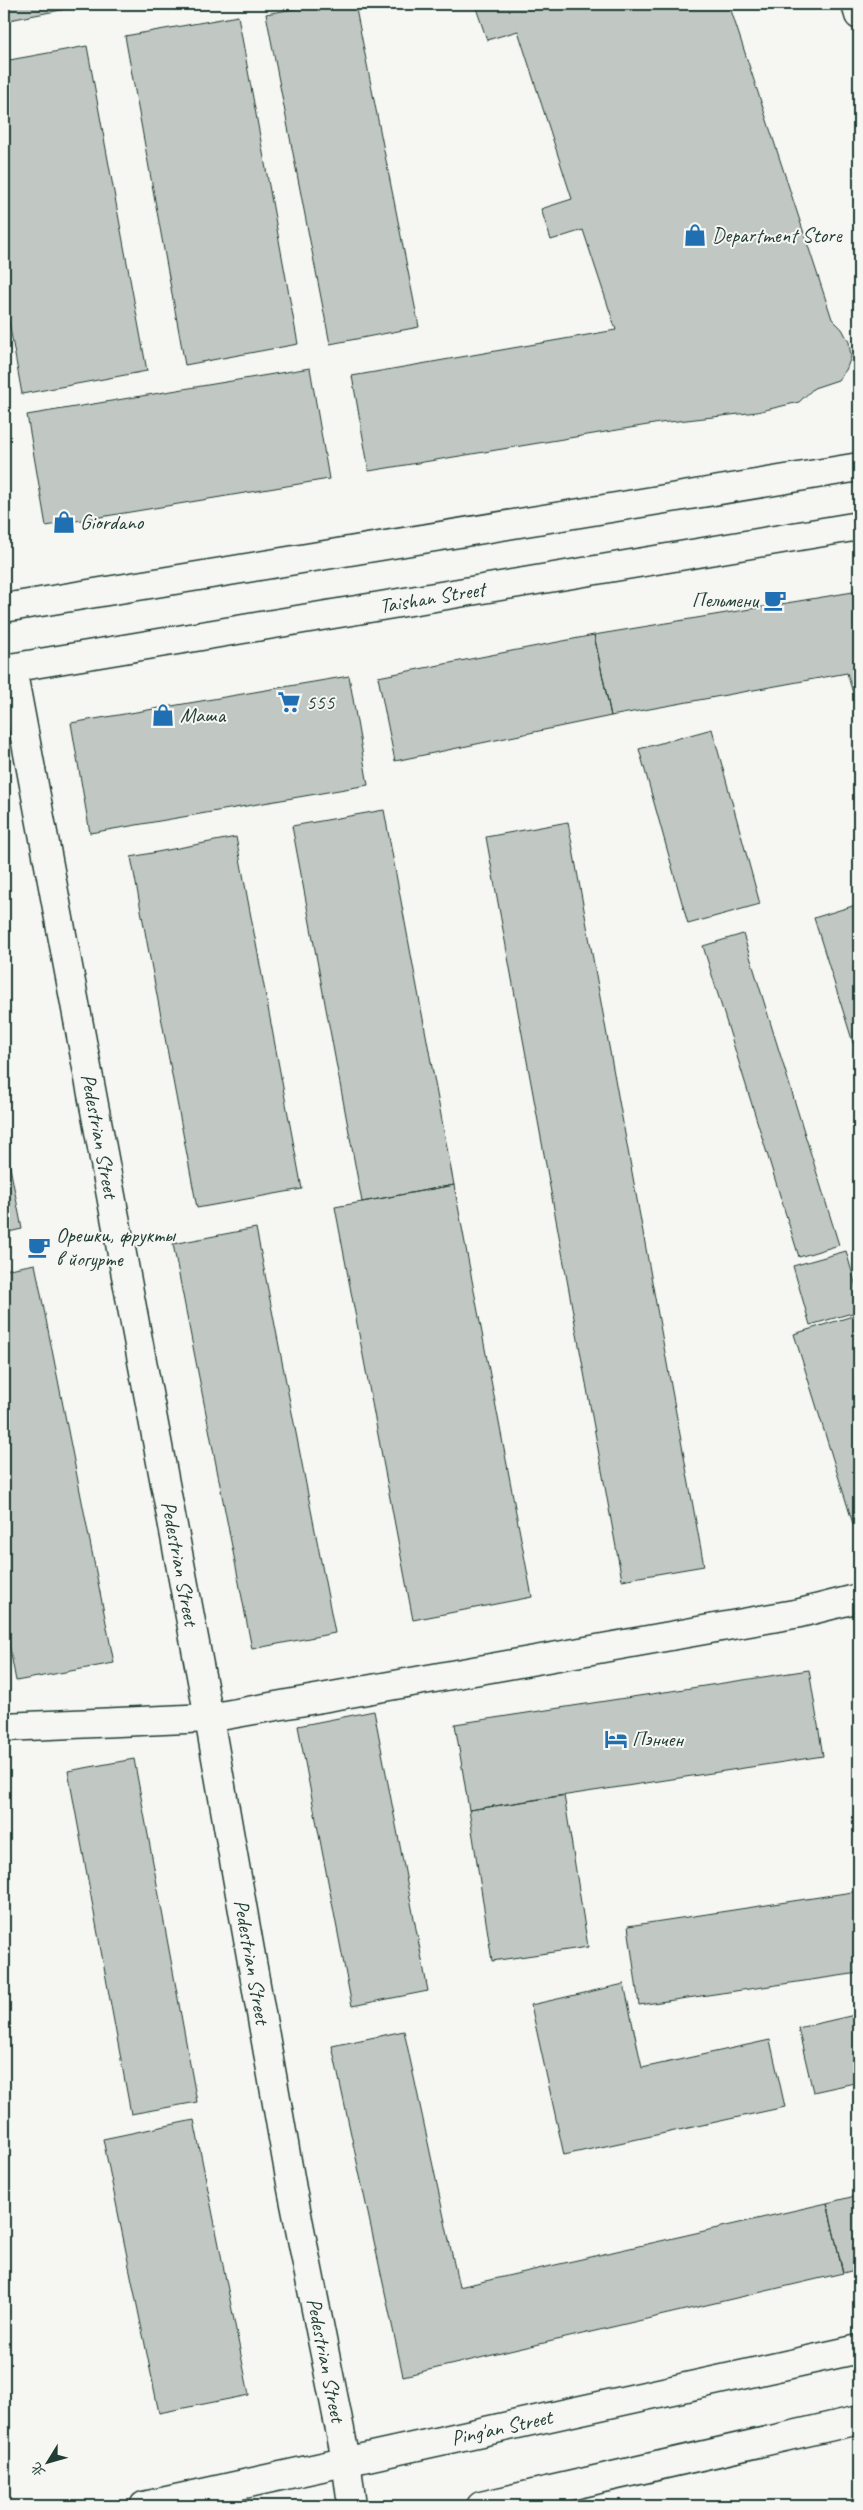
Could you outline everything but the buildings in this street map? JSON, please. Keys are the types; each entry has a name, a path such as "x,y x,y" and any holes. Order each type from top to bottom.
{"main road":[{"path":"856,4 859,16"},
{"path":"4,608 859,467"},
{"name":"Taishan Street","path":"8,668 859,526"},
{"name":"Pedestrian Street","path":"8,668 210,1718 292,2189 346,2460 352,2506"},
{"path":"4,1727 210,1718 800,1613 859,1598"},
{"name":"Ping'an Street","path":"144,2506 346,2460 859,2350"},
{"path":"481,2506 859,2420"}],"place":[{"name":"Department Store","path":"695,235"},
{"name":"Giordano","path":"64,522"},
{"name":"Пельмени","path":"775,600"},
{"name":"555","path":"289,702"},
{"name":"Маша","path":"163,715"},
{"name":"Орешки, фрукты в йогурте","path":"39,1247"},
{"name":"Пэнчен","path":"616,1739"}]}
